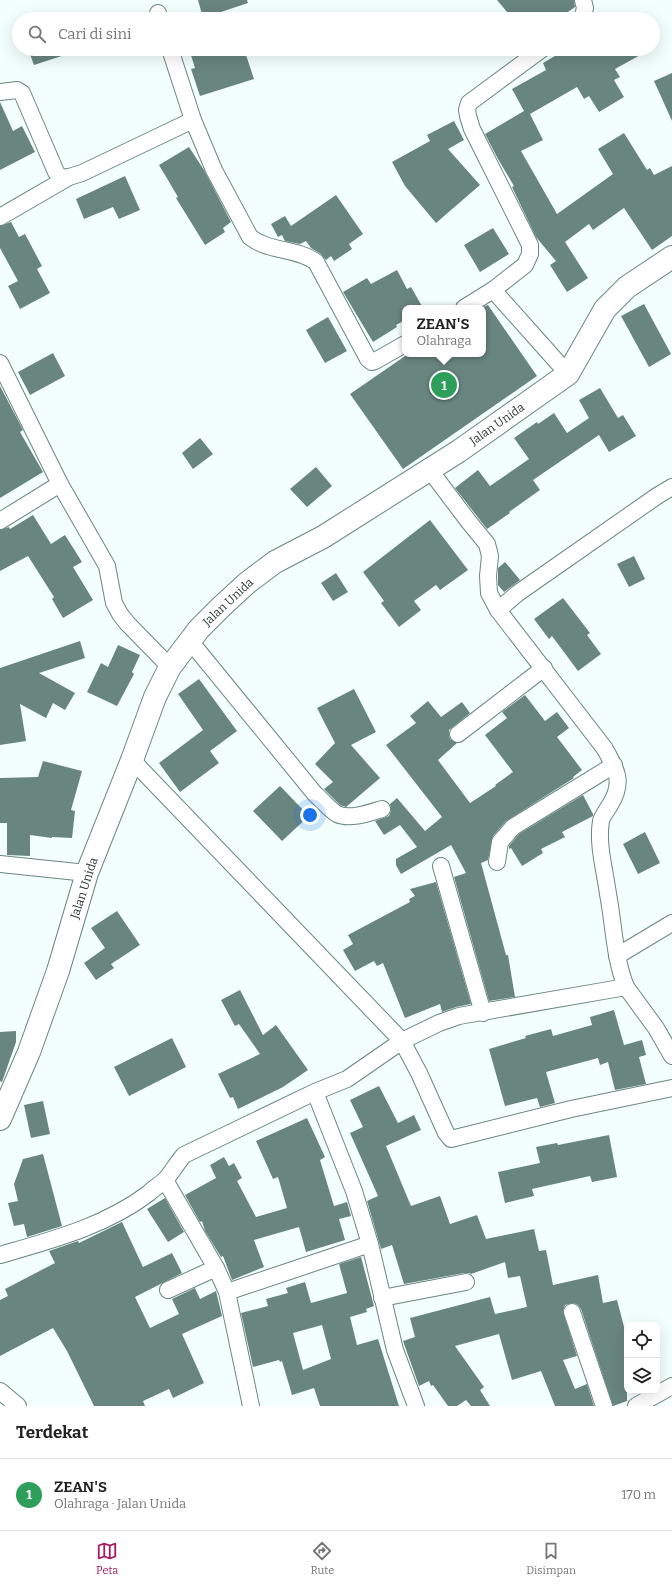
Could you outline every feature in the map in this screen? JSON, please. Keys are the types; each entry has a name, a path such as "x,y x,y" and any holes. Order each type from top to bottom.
{"street":[{"path":"583,0 585,8 584,12"},
{"path":"172,56 193,120 214,170 250,237 258,243 309,257 316,262 368,359 372,362 402,346"},
{"path":"469,305 493,290 525,265 530,254 530,245 472,129 467,110 469,103 533,56"},
{"path":"0,92 17,90 22,93 56,172 60,178 82,173 193,120"},
{"path":"0,216 69,177"},
{"name":"Jalan Unida","path":"0,1119 29,1052 58,971 88,873 155,697 170,667 199,629 221,606 247,583 275,562 323,537 459,451 568,374 605,309 626,288 672,257"},
{"path":"493,290 568,374"},
{"path":"0,363 5,384 107,566 114,603 120,614 170,667"},
{"path":"429,469 487,544 490,556 488,576 489,593 498,610 605,749 614,765 618,778 616,794 601,820 601,855 617,956 626,987 656,1028 672,1056"},
{"path":"0,521 60,484"},
{"path":"498,610 518,593 672,487"},
{"path":"190,641 315,794 337,814 353,816 382,809"},
{"path":"458,734 544,668"},
{"path":"132,760 402,1041 419,1073 446,1134 451,1139 571,1109 672,1088"},
{"path":"497,862 500,842 513,827 614,765"},
{"path":"0,864 88,873"},
{"path":"441,866 483,1013"},
{"path":"617,956 672,923"},
{"path":"0,1255 62,1237 111,1216 142,1198 165,1180 184,1155 315,1092 347,1079 402,1041 439,1023 458,1016 483,1013 626,987"},
{"path":"315,1092 354,1191 370,1244 395,1350 416,1406"},
{"path":"165,1180 216,1268 226,1292 251,1406"},
{"path":"226,1292 370,1244"},
{"path":"168,1290 216,1268"},
{"path":"382,1298 466,1282"},
{"path":"572,1312 604,1406"},
{"path":"636,1406 672,1386"},
{"path":"0,1391 18,1406"}],"building":[{"path":"198,0 247,0 248,3 221,12 201,12"},
{"path":"497,0 574,0 575,7 568,12 507,12"},
{"path":"31,56 62,56 34,65"},
{"path":"191,56 246,56 254,79 200,96 191,69 195,68"},
{"path":"555,56 638,56 615,69 620,77 614,80 624,97 599,112 589,96 584,99 577,87 530,114 543,140 521,151 557,214 613,174 598,149 624,133 647,170 650,168 654,175 672,166 672,236 652,250 624,208 593,230 589,224 565,242 588,278 567,292 550,265 556,261 536,237 512,187 514,186 485,134 524,111 512,89 546,70 543,63"},
{"path":"672,73 672,121 654,81"},
{"path":"0,102 13,131 22,126 35,152 0,170"},
{"path":"454,121 464,140 448,149 480,185 436,223 405,186 392,162 430,141 427,135"},
{"path":"189,147 204,170 231,222 223,228 225,232 205,245 176,198 178,197 159,165"},
{"path":"125,176 140,210 119,219 113,207 84,219 76,199"},
{"path":"336,195 363,234 349,244 352,249 334,261 331,256 326,260 321,254 311,248 306,241 300,244 285,241 282,235 278,237 271,224 285,216 291,226"},
{"path":"11,222 19,237 25,234 42,266 37,269 50,293 20,309 8,286 18,281 0,248 0,226"},
{"path":"493,228 509,254 480,272 464,245"},
{"path":"397,270 407,289 411,287 421,305 402,305 402,322 396,325 397,327 373,342 343,292 367,278 371,284"},
{"path":"644,304 671,354 649,367 621,316"},
{"path":"488,305 537,376 403,469 350,394 404,357 486,357 486,306"},
{"path":"328,317 347,351 325,363 306,330"},
{"path":"53,353 65,376 30,395 18,372"},
{"path":"0,386 23,430 20,432 43,472 0,498"},
{"path":"600,388 618,418 623,415 636,436 609,452 599,435 533,480 540,490 487,529 455,488 478,470 490,486 529,459 514,438 537,422 538,424 554,413 567,433 589,418 579,400"},
{"path":"200,438 213,454 193,469 182,453"},
{"path":"316,467 332,486 307,507 290,489"},
{"path":"33,515 51,544 65,535 82,562 73,567 93,600 63,618 52,599 54,597 28,556 0,571 0,530 9,527 10,529"},
{"path":"430,520 468,570 440,590 436,585 414,601 421,610 399,627 381,603 384,601 363,572"},
{"path":"634,556 645,579 629,587 617,564"},
{"path":"505,562 520,580 504,592 498,585 498,568"},
{"path":"336,573 348,592 333,601 321,583"},
{"path":"563,598 590,633 587,635 601,654 578,671 552,636 549,639 534,619"},
{"path":"80,641 85,658 39,673 75,693 65,710 53,703 46,718 20,704 26,741 0,745 0,668"},
{"path":"118,645 140,655 132,672 134,674 117,706 87,692 101,663 108,667"},
{"path":"199,679 237,731 210,751 219,763 180,792 159,763 203,730 178,694"},
{"path":"354,689 376,732 351,745 380,778 346,807 340,805 324,789 333,782 315,764 335,743 317,708"},
{"path":"525,695 545,721 557,712 569,728 557,737 582,770 573,777 574,778 506,821 493,836 488,860 481,863 506,955 508,955 515,997 489,1001 454,877 466,873 451,845 401,874 396,865 396,859 417,847 400,825 384,835 375,821 389,816 391,811 390,804 397,798 425,831 442,817 386,745 416,723 410,716 428,701 441,717 462,702 470,713 449,730 450,739 457,743 438,760 470,803 496,786 495,785 513,772 485,735 507,718 502,712"},
{"path":"43,761 82,771 71,810 75,811 72,838 52,838 30,835 30,856 7,855 7,823 0,823 0,778 38,777"},
{"path":"280,786 309,816 282,841 253,811"},
{"path":"583,795 593,816 562,832 565,837 541,849 543,853 522,866 511,848 509,849 509,846 519,834"},
{"path":"645,832 660,863 638,874 623,844"},
{"path":"436,882 471,1004 442,1012 440,1004 405,1018 383,963 377,966 374,961 355,971 343,950 353,944 348,935 410,902 409,899 415,896 410,889"},
{"path":"117,911 140,945 111,964 114,968 96,980 84,963 105,948 91,928"},
{"path":"240,990 263,1035 276,1025 308,1070 283,1087 238,1109 233,1097 230,1098 218,1074 260,1054 239,1024 235,1026 221,1000"},
{"path":"614,1010 624,1045 642,1040 646,1055 639,1057 646,1084 615,1090 608,1062 600,1065 598,1058 546,1072 555,1103 540,1107 537,1098 505,1106 489,1049 526,1038 525,1036 551,1029 553,1036 592,1025 590,1017"},
{"path":"16,1031 16,1042 2,1082 0,1081 0,1032"},
{"path":"172,1038 186,1067 129,1096 114,1067"},
{"path":"379,1086 398,1123 414,1115 421,1130 386,1146 411,1206 440,1196 450,1224 477,1215 486,1239 534,1229 539,1251 546,1250 553,1285 598,1275 603,1303 617,1300 624,1327 624,1394 627,1394 627,1401 613,1406 581,1309 578,1305 573,1303 565,1305 563,1311 577,1356 563,1360 575,1389 587,1384 594,1406 555,1406 541,1371 512,1380 499,1334 455,1346 484,1387 480,1390 490,1406 471,1406 466,1400 457,1406 448,1406 433,1385 431,1386 429,1381 419,1386 403,1341 415,1337 410,1318 490,1297 495,1314 527,1307 520,1276 508,1278 505,1262 471,1274 464,1273 404,1284 392,1245 381,1249 367,1201 378,1196 350,1133 363,1127 350,1100"},
{"path":"43,1101 50,1134 31,1138 24,1105"},
{"path":"307,1118 325,1157 320,1160 334,1206 347,1202 351,1216 339,1219 345,1240 306,1252 299,1227 254,1240 264,1267 232,1280 223,1256 221,1257 205,1231 202,1221 200,1222 185,1195 216,1178 210,1165 224,1157 229,1166 234,1163 242,1178 237,1181 256,1217 287,1208 278,1177 273,1179 256,1141"},
{"path":"609,1135 617,1177 592,1182 590,1176 532,1189 534,1196 505,1203 498,1172 540,1163 536,1147 557,1143 558,1145"},
{"path":"43,1154 62,1226 27,1237 24,1224 14,1226 8,1203 18,1201 14,1184 23,1159"},
{"path":"165,1198 184,1232 168,1242 147,1209"},
{"path":"122,1222 143,1267 172,1253 182,1273 135,1297 150,1328 179,1314 172,1299 195,1288 200,1299 216,1291 222,1316 182,1334 204,1383 173,1398 169,1389 143,1401 145,1406 94,1406 67,1351 53,1328 0,1356 0,1300 8,1296 5,1289 55,1263 49,1251 78,1241 79,1243"},
{"path":"361,1257 374,1306 366,1309 367,1312 350,1317 357,1345 378,1339 399,1406 320,1406 314,1388 292,1395 282,1361 280,1362 279,1360 253,1367 241,1313 268,1306 266,1299 288,1293 286,1288 305,1282 311,1303 347,1293 339,1264","holes":["322,1325 331,1359 303,1370 293,1333"]}],"place":[{"name":"ZEAN'S","path":"444,385"}]}
